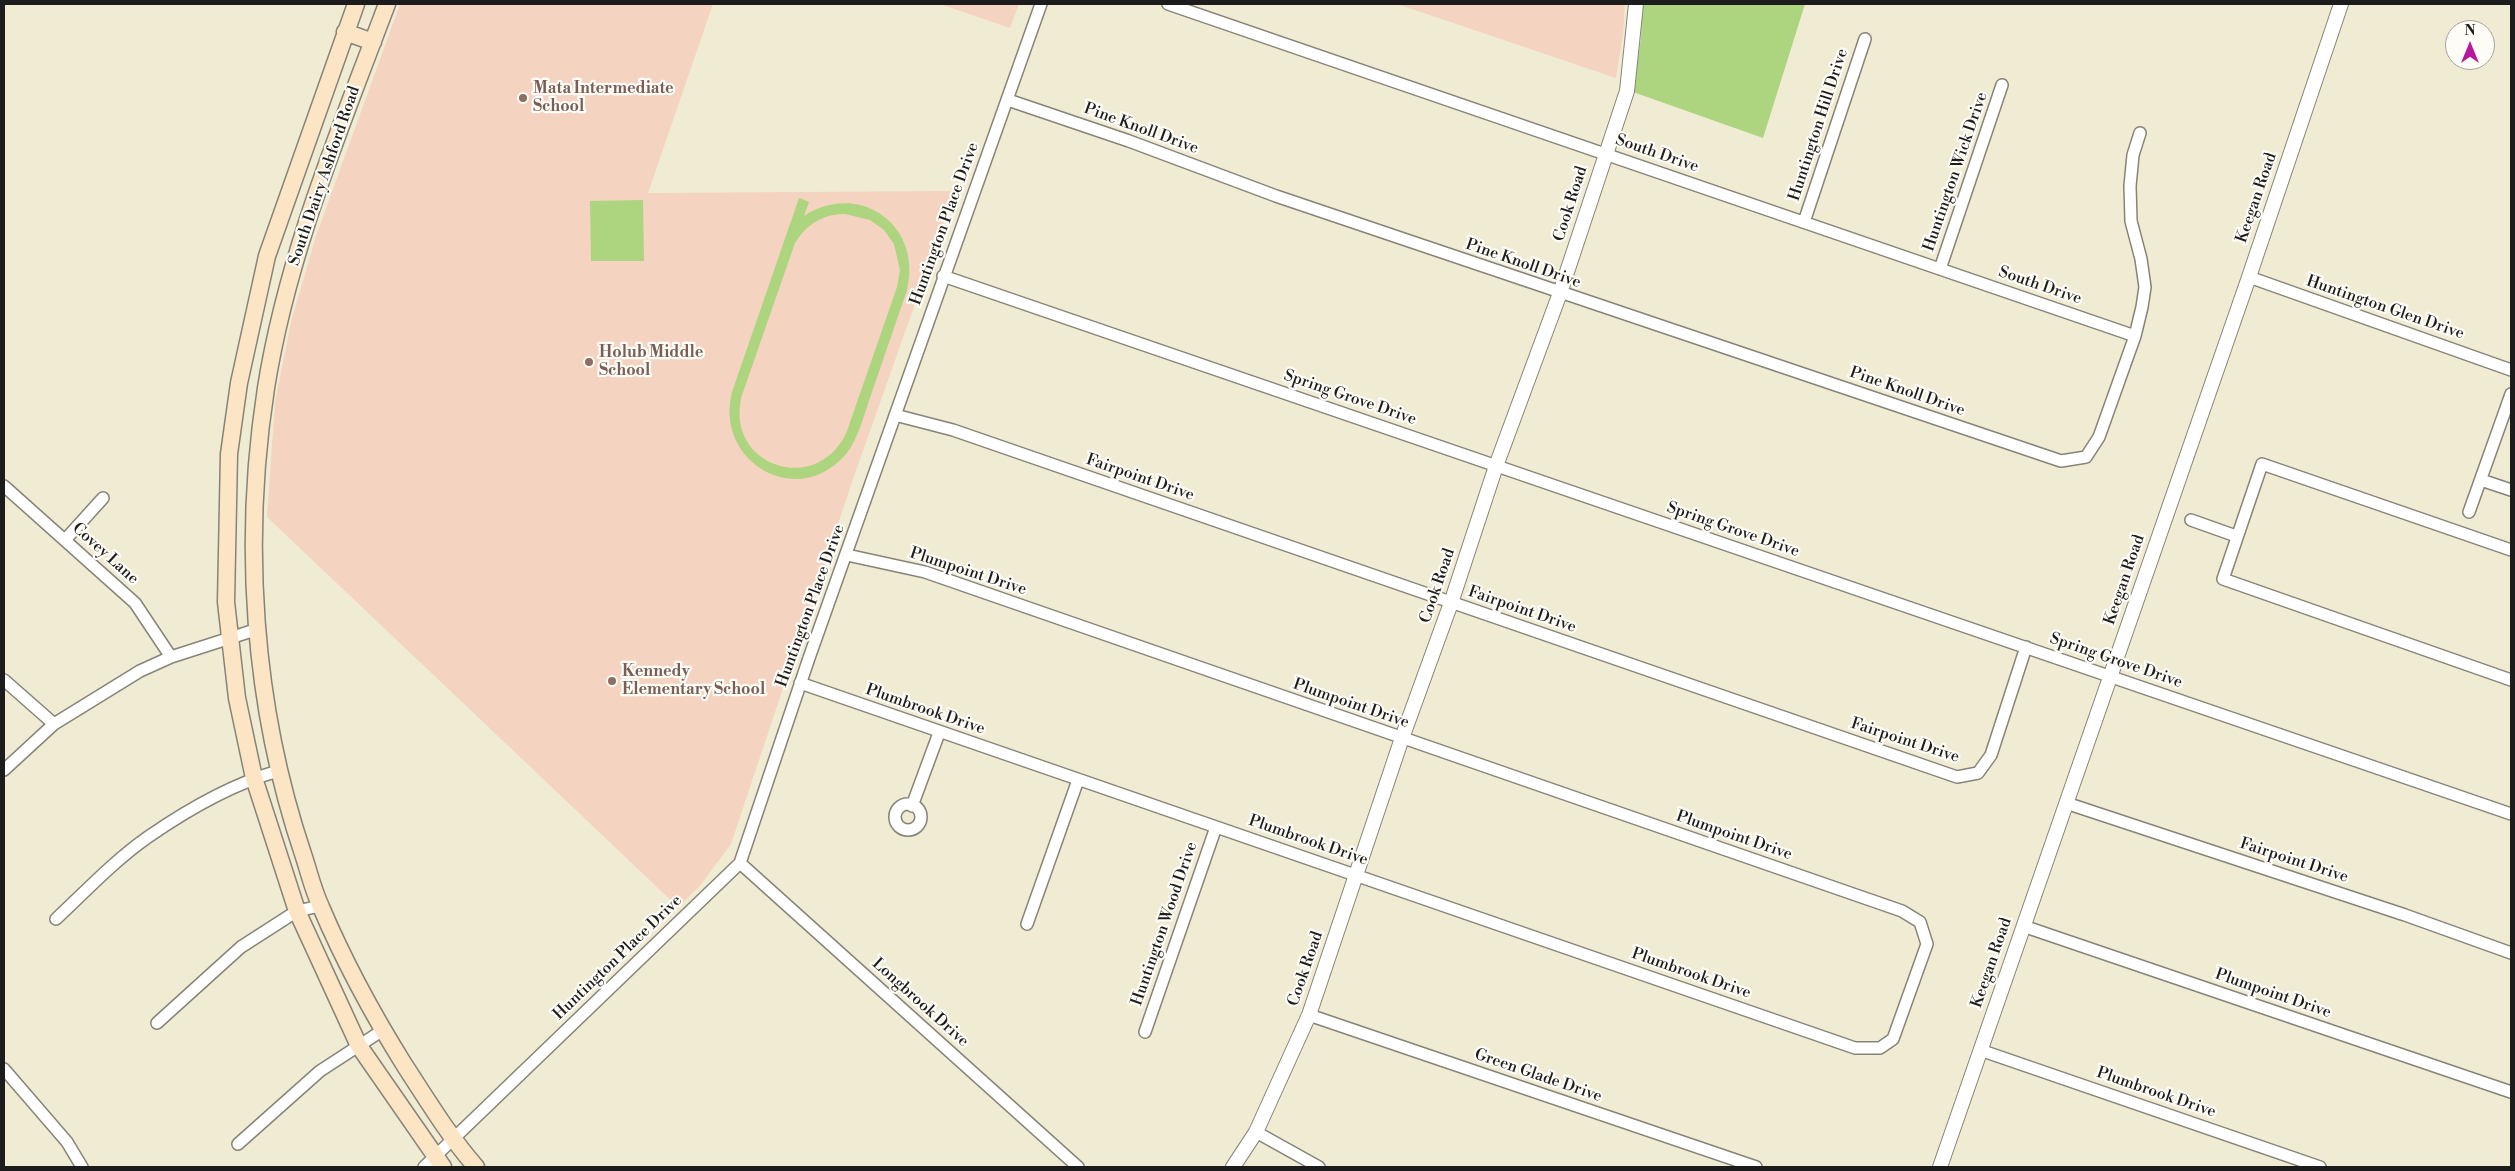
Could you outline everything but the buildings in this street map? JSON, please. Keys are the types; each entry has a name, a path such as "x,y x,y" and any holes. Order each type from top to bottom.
{"main road":[{"name":"South Dairy Ashford Road","path":"356,4 281,213 261,282 239,383 229,454 226,602 236,698 254,778 297,911 359,1046 434,1164"},
{"name":"South Dairy Ashford Road","path":"387,4 306,221 285,297 266,387 258,450 254,511 258,629 265,698 278,771 320,906 383,1030 453,1140 476,1167"},
{"path":"345,32 373,42"},
{"path":"281,213 306,221"},
{"path":"239,383 266,387"}],"street":[{"name":"Huntington Place Drive","path":"434,1164 453,1140 740,863 800,683 1041,4"},
{"name":"South Drive","path":"1168,4 2135,336"},
{"name":"Cook Road","path":"1234,1167 1256,1132 1309,1015 1402,738 1452,602 1496,466 1560,293 1627,91 1636,4"},
{"name":"Keegan Road","path":"1940,1167 2249,277 2341,4"},
{"name":"Huntington Hill Drive","path":"1804,222 1865,38"},
{"name":"Huntington Wick Drive","path":"1940,269 2002,85"},
{"name":"Pine Knoll Drive","path":"1008,100 1129,141 1276,196 2061,461 2086,457 2100,437 2135,336 2146,287 2131,221 2130,195 2133,155 2140,133"},
{"name":"Spring Grove Drive","path":"943,276 2511,814"},
{"name":"Huntington Glen Drive","path":"2249,277 2511,370"},
{"path":"2469,512 2506,424 2511,394"},
{"name":"Fairpoint Drive","path":"895,415 953,430 1957,777 1978,773 1991,756 2026,647"},
{"path":"2511,550 2262,464 2223,579 2511,680"},
{"path":"2481,480 2511,490"},
{"name":"Covey Lane","path":"4,486 135,602 171,657"},
{"path":"65,540 103,498"},
{"path":"2191,520 2236,536"},
{"name":"Plumpoint Drive","path":"847,555 925,572 1843,890 1902,911 1920,922 1927,944 1894,1039 1880,1048 1855,1048 1805,1031"},
{"path":"4,770 54,724 140,671 171,657 258,629"},
{"path":"4,680 54,724"},
{"name":"Plumbrook Drive","path":"800,683 939,733 1356,874 1805,1031"},
{"path":"912,806 939,733"},
{"path":"56,919 147,837 196,808 254,778 278,771"},
{"path":"1027,924 1078,780"},
{"name":"Fairpoint Drive","path":"2066,803 2405,915 2511,953"},
{"name":"Huntington Wood Drive","path":"1145,1032 1216,827"},
{"name":"Longbrook Drive","path":"740,863 1078,1167"},
{"path":"157,1023 242,947 297,911 320,906"},
{"name":"Plumpoint Drive","path":"2024,926 2511,1092"},
{"name":"Green Glade Drive","path":"1309,1015 1756,1167"},
{"path":"238,1144 320,1070 383,1030"},
{"name":"Plumbrook Drive","path":"1980,1050 2320,1167"},
{"path":"4,1069 67,1142 82,1167"},
{"path":"1256,1132 1319,1167"}],"shaded area":[{"path":"400,4 713,4 648,193 955,191 853,479 731,844 699,887 678,907 267,517 275,402 291,322 316,236"},
{"path":"940,4 1019,4 1010,28"},
{"path":"1397,4 1625,4 1623,34 1616,78"}],"green space":[{"path":"1642,4 1805,4 1763,138 1633,92 1641,38"},
{"path":"799,198 809,202 804,216 825,206 846,203 865,207 882,216 896,229 906,246 909,267 907,290 861,426 851,448 846,454 827,471 805,478 784,478 764,471 748,457 735,439 730,417 732,392","holes":["845,214 870,220 884,230 894,244 900,270 897,287 847,431 833,452 816,464 796,468 776,465 759,455 746,440 740,420 742,395 795,243 810,225 823,218"]},
{"path":"643,200 644,261 591,261 590,201"}],"place":[{"name":"Mata Intermediate School","path":"523,98"},
{"name":"Holub Middle School","path":"589,362"},
{"name":"Kennedy Elementary School","path":"612,681"}]}
